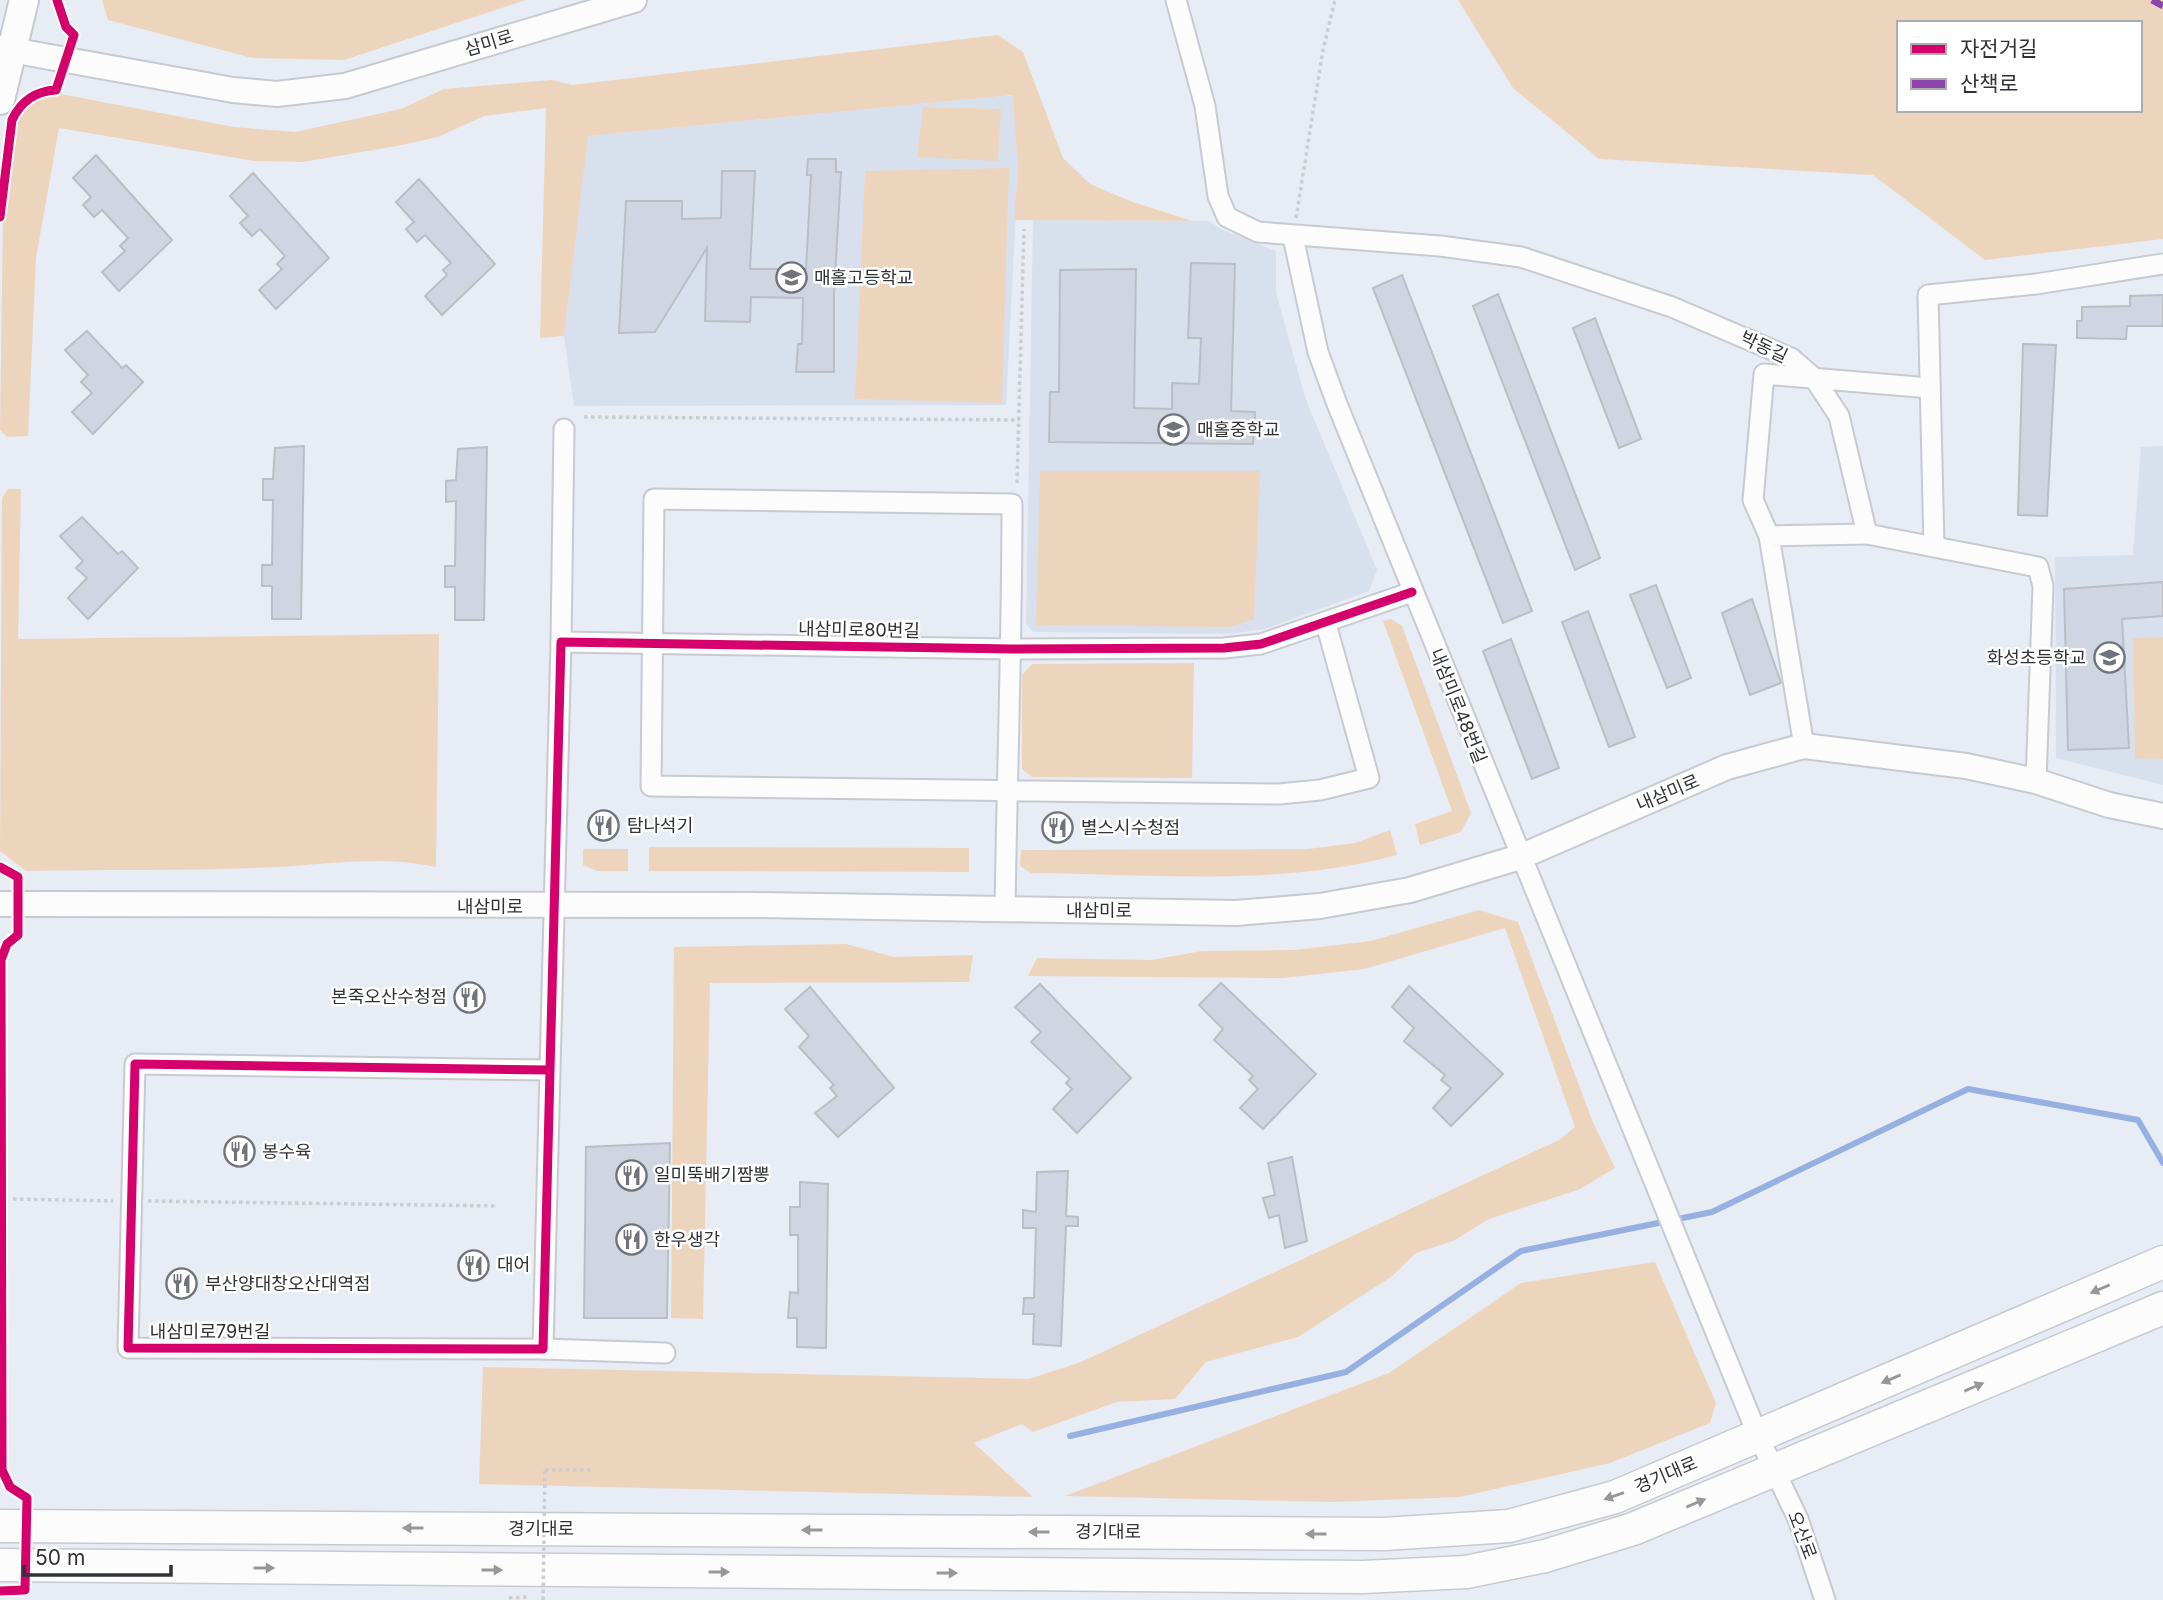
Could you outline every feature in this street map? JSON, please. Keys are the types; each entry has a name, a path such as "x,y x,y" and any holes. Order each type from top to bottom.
{"main road":[{"path":"0,100 7,49 24,0"},
{"name":"경기대로","path":"0,1526 1384,1534 1509,1525 1615,1497 2163,1262"},
{"path":"0,1566 1363,1577 1466,1572 1545,1556 1633,1530 2163,1308"}],"street":[{"name":"삼미로","path":"7,49 233,90 287,94 345,86 634,0"},
{"name":"박동길","path":"1176,0 1205,107 1218,195 1227,217 1258,232 1293,237 1440,246 1521,257 1560,267 1672,307 1791,358 1814,378 1839,416 1867,534"},
{"name":"내삼미로48번길","path":"1293,237 1318,352 1412,592 1684,1254"},
{"path":"1934,545 1928,295 2036,284 2163,264"},
{"path":"1804,746 1769,536 1753,500 1764,374 1930,388"},
{"path":"564,429 543,1349 665,1353"},
{"path":"1005,911 1007,791 1012,649 1012,504 654,499 651,786 1007,791 1279,794 1320,790 1369,778 1326,624"},
{"path":"1769,536 1867,534 2038,567 2043,586 2036,781"},
{"name":"내삼미로80번길","path":"561,642 1012,649 1224,648 1261,644 1326,624 1412,592"},
{"name":"내삼미로","path":"0,904 755,905 1237,914 1320,906 1410,890 1520,857 1727,767 1804,746 1966,766 2036,781 2109,805 2163,816"},
{"name":"내삼미로79번길","path":"543,1349 128,1348 131,1201 135,1064 550,1070"},
{"name":"오산로","path":"1684,1254 1758,1436 1798,1519 1825,1600"}],"path":[{"path":"1293,237 1323,50 1335,0"},
{"path":"1017,484 1024,229"},
{"path":"584,417 1019,420"},
{"path":"13,1199 498,1206"},
{"path":"543,1600 545,1470 592,1470"}],"shaded area":[{"path":"102,0 526,0 344,60 252,58 108,20"},
{"path":"1458,0 2163,0 2163,239 1985,260 1873,175 1599,159 1513,88"},
{"path":"998,35 1023,52 1063,158 1090,184 1130,201 1192,221 1014,220 1018,173 1013,95 588,136 564,336 540,338 546,108 484,116 438,137 303,162 254,161 59,128 36,258 28,436 7,437 0,430 3,217 18,112 50,92 234,127 295,132 401,109 444,89 552,80 572,85"},
{"name":"매홀고등학교","path":"1014,95 1018,173 1006,405 574,406 564,336 587,136"},
{"path":"923,107 1001,109 998,161 917,157"},
{"path":"1009,168 1002,403 855,399 865,171"},
{"name":"매홀중학교","path":"1033,219 1209,221 1221,229 1276,251 1276,293 1306,400 1377,570 1369,591 1265,629 1229,634 1033,632 1026,624"},
{"name":"화성초등학교","path":"2163,446 2163,785 2056,758 2055,557 2133,555 2141,447"},
{"path":"1040,471 1260,471 1254,619 1231,627 1036,625"},
{"path":"8,489 21,489 18,639 439,634 436,867 416,863 356,861 246,868 26,871 0,851 2,498"},
{"path":"1391,619 1402,626 1471,813 1461,832 1420,845 1415,824 1452,811 1383,621"},
{"path":"2163,637 2163,759 2135,758 2133,638"},
{"path":"1194,663 1192,778 1032,777 1022,769 1022,675 1032,664"},
{"path":"1390,830 1397,855 1307,871 1261,875 1169,876 1031,873 1020,866 1021,850 1308,849 1355,843"},
{"path":"649,847 969,848 969,872 649,871"},
{"path":"583,849 628,849 628,871 597,871 583,865"},
{"path":"1479,910 1518,922 1592,1120 1615,1168 1580,1189 1489,1219 1453,1241 1416,1253 1391,1277 1298,1337 1206,1362 1175,1399 1117,1402 1033,1432 1022,1424 974,1443 1033,1497 479,1484 483,1367 1029,1379 1081,1362 1559,1140 1575,1127 1505,928 1364,969 1283,978 1028,976 1037,958 1151,960 1202,951 1295,950 1371,941"},
{"path":"846,944 894,957 973,955 969,982 710,983 703,1319 671,1318 674,947"},
{"path":"1655,1262 1716,1403 1710,1423 1610,1463 1460,1497 1331,1502 1065,1496 1389,1373 1521,1283"}],"building":[{"path":"96,155 172,240 119,291 102,272 125,251 120,246 128,238 102,210 94,217 83,205 91,197 73,178"},
{"path":"808,159 836,159 836,172 841,172 834,294 834,372 796,372 798,344 802,344 803,298 751,297 750,322 705,321 707,248 655,332 619,333 626,201 682,201 682,219 721,218 722,171 755,171 750,269 806,269 811,175 807,175"},
{"path":"253,173 329,258 276,309 259,290 282,269 277,264 285,256 260,229 252,236 240,223 248,216 230,196"},
{"path":"419,179 495,264 442,315 425,296 447,275 443,270 451,263 425,235 417,242 406,229 414,222 396,202"},
{"path":"1191,263 1235,264 1231,411 1255,412 1253,444 1049,442 1050,392 1059,392 1060,270 1136,269 1134,408 1172,409 1172,383 1199,384 1201,338 1188,338"},
{"path":"1402,275 1532,611 1503,623 1373,288"},
{"path":"1498,294 1600,558 1575,570 1473,306"},
{"path":"2163,295 2163,326 2127,326 2126,339 2077,338 2077,321 2082,321 2082,307 2130,306 2130,296"},
{"path":"1595,318 1641,439 1619,448 1573,328"},
{"path":"87,331 122,368 126,365 143,382 93,434 72,412 92,393 81,382 88,375 65,350"},
{"path":"2023,344 2056,345 2047,516 2018,515"},
{"path":"304,446 301,619 272,619 272,586 262,586 262,565 272,565 273,500 263,500 263,479 273,479 275,448"},
{"path":"487,447 484,620 455,620 455,587 445,587 445,566 455,566 456,501 446,502 446,481 456,480 458,449"},
{"path":"82,517 118,554 122,551 138,568 88,619 68,598 87,578 76,568 83,561 60,536"},
{"path":"2163,582 2163,616 2122,619 2129,748 2068,750 2064,589"},
{"path":"1656,585 1691,678 1667,688 1630,595"},
{"path":"1752,599 1781,683 1750,695 1722,613"},
{"path":"1588,611 1635,737 1609,747 1562,622"},
{"path":"1511,639 1559,768 1532,779 1483,651"},
{"path":"1221,983 1316,1074 1263,1129 1240,1108 1258,1089 1249,1080 1253,1076 1214,1040 1223,1029 1199,1005"},
{"path":"1040,984 1131,1078 1077,1133 1053,1109 1072,1089 1066,1083 1070,1079 1031,1042 1041,1032 1015,1007"},
{"path":"1409,986 1503,1074 1451,1126 1433,1108 1451,1088 1441,1080 1445,1075 1404,1041 1414,1028 1392,1007"},
{"path":"810,987 894,1088 838,1137 815,1113 837,1096 830,1088 834,1085 799,1047 809,1036 785,1009"},
{"path":"670,1143 667,1318 584,1318 586,1147"},
{"path":"1292,1157 1307,1241 1285,1248 1279,1215 1269,1218 1263,1198 1275,1195 1268,1163"},
{"path":"1068,1171 1066,1216 1078,1217 1078,1226 1066,1226 1061,1346 1033,1344 1034,1314 1023,1314 1024,1298 1034,1298 1036,1228 1023,1228 1023,1210 1036,1212 1037,1172"},
{"path":"800,1182 828,1184 826,1348 797,1347 797,1318 788,1318 790,1292 798,1293 798,1235 790,1235 790,1207 800,1207"}],"waterway":[{"path":"1070,1436 1346,1372 1521,1251 1712,1212 1968,1089 2138,1120 2163,1163"}],"marked path":[{"path":"2152,0 2163,6"}],"cycle path":[{"path":"0,217 12,120 30,98 42,92 56,90 74,35 66,27 57,0"},
{"path":"550,1070 543,1349 128,1348 135,1064 550,1070 561,642 1012,649 1224,648 1261,644 1412,592"},
{"path":"0,867 18,877 18,935 7,944 1,960 2,1470 10,1487 27,1498 25,1590 0,1591"}],"place":[{"name":"매홀고등학교","path":"791,278"},
{"name":"매홀중학교","path":"1174,430"},
{"name":"화성초등학교","path":"2109,658"},
{"name":"탐나석기","path":"604,826"},
{"name":"별스시수청점","path":"1058,828"},
{"name":"본죽오산수청점","path":"470,997"},
{"name":"봉수육","path":"239,1152"},
{"name":"일미뚝배기짬뽕","path":"631,1175"},
{"name":"한우생각","path":"631,1240"},
{"name":"대어","path":"474,1265"},
{"name":"부산양대창오산대역점","path":"182,1284"}]}
